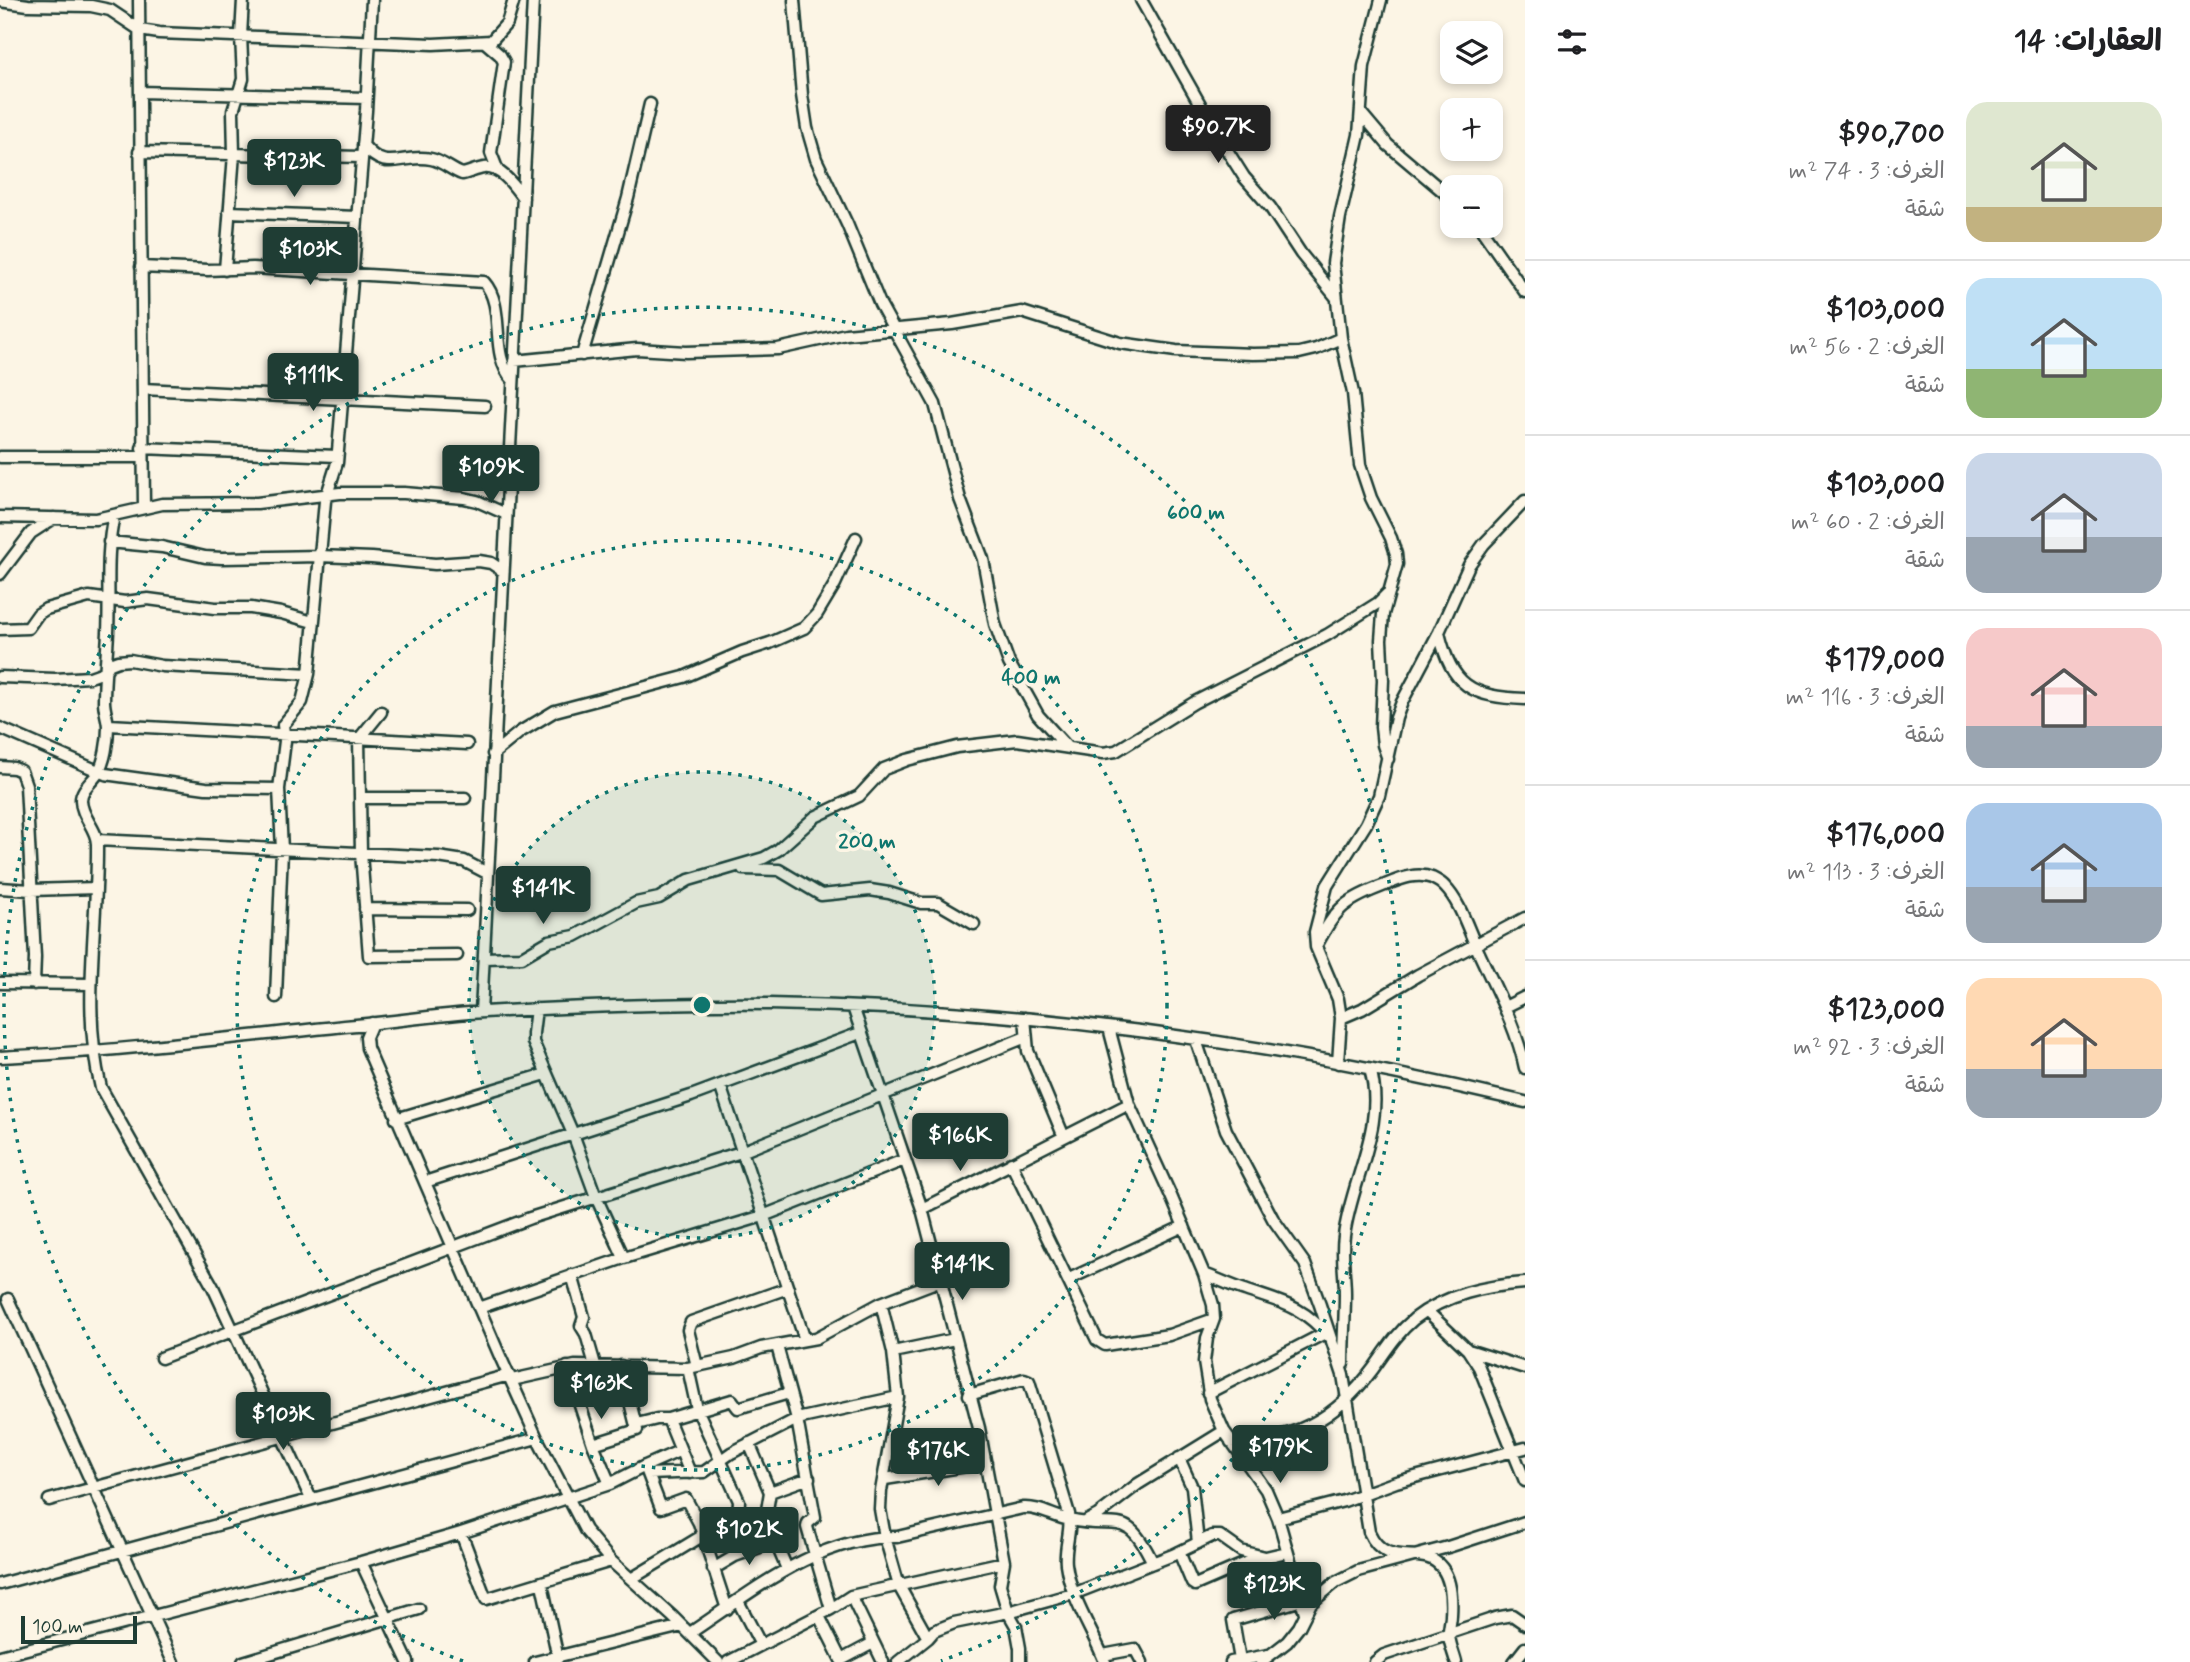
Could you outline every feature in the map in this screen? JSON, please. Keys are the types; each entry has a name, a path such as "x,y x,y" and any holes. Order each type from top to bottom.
{"street":[{"path":"139,0 144,508"},
{"path":"225,270 234,154 232,123 234,104 243,79 243,0"},
{"path":"276,997 282,850 279,789 283,725 302,702 309,674 319,556 327,494 337,456 363,145 372,0"},
{"path":"0,1 27,5 92,6 110,10 140,30 433,44 486,43 499,35 507,23 514,0"},
{"path":"481,1012 533,0"},
{"path":"794,0 802,95 807,128 816,159 847,224 880,304 929,391 939,416 960,499 983,559 995,624 1006,656 1022,691 1038,715 1067,748"},
{"path":"1141,0 1217,136 1244,177 1270,207 1301,254 1338,300"},
{"path":"1381,0 1364,66 1359,135 1334,253 1341,338 1353,393 1360,465 1371,498 1396,554 1397,564 1383,614 1381,640 1381,727 1388,759"},
{"path":"486,43 504,62 491,153 498,171 523,198"},
{"path":"140,92 366,98"},
{"path":"582,355 628,198 650,104"},
{"path":"1360,113 1388,145 1440,189"},
{"path":"363,145 373,157 384,162 428,159 459,173 487,168 498,171"},
{"path":"139,152 362,157"},
{"path":"229,212 357,217"},
{"path":"1487,238 1525,292"},
{"path":"141,267 225,270 253,268 484,282 494,301 502,358 513,380"},
{"path":"514,361 637,349 686,352 778,349 837,335 952,324 1022,312 1120,343 1176,351 1298,354 1341,338"},
{"path":"143,388 485,406"},
{"path":"0,457 142,452 337,456"},
{"path":"0,517 96,519 172,503 257,503 327,494 404,493 477,500 506,514"},
{"path":"1338,1062 1341,1018 1338,999 1316,947 1315,932 1327,886 1366,824 1379,796 1402,702 1439,632 1469,565 1484,544 1525,501"},
{"path":"114,516 109,542 108,632 104,672 104,712 108,725 99,772 81,797 83,810 97,840 90,984 95,1052 102,1088 213,1287 312,1499"},
{"path":"0,574 31,533 54,518"},
{"path":"493,754 520,732 555,710 684,677 804,628 817,614 847,563 856,538"},
{"path":"109,542 162,547 214,558 319,556 426,564 479,561 491,563 503,571"},
{"path":"484,958 516,958 529,954 549,941 575,936 636,903 665,895 689,880 764,858 778,850 815,817 859,796 879,773 895,764 957,747 1017,740 1103,753 1116,751 1195,702 1327,635 1378,603 1390,591"},
{"path":"0,629 28,628 38,614 46,609 89,597 124,602 148,599 215,608 251,608 313,622"},
{"path":"1439,632 1445,657 1456,678 1484,694 1525,699"},
{"path":"0,677 90,677 104,672 110,664 130,660 162,666 309,674"},
{"path":"381,712 360,738 361,853 369,956 457,956"},
{"path":"108,725 467,744"},
{"path":"0,728 99,772 125,778 206,788 279,789"},
{"path":"0,767 14,768 21,771 24,777 35,957 34,984"},
{"path":"360,798 465,798"},
{"path":"97,840 451,859 464,861 487,873"},
{"path":"729,869 779,870 821,895 870,890 920,903 938,903 974,924"},
{"path":"1316,947 1328,923 1342,906 1354,897 1405,878 1422,875 1431,877 1447,888 1476,946 1519,1041 1525,1068"},
{"path":"0,888 96,888"},
{"path":"365,909 467,910"},
{"path":"1341,1018 1362,1009 1418,975 1525,918"},
{"path":"0,983 90,984"},
{"path":"1505,1007 1525,997"},
{"path":"0,1057 95,1052 481,1012 704,1004 853,1007 1025,1018 1196,1040 1338,1062 1525,1102"},
{"path":"853,1007 922,1209 941,1280 986,1463 1004,1562 1000,1585 1008,1612 1016,1626 1020,1662"},
{"path":"536,1009 533,1042 573,1133 596,1197 624,1258"},
{"path":"1025,1018 1028,1051 1064,1137"},
{"path":"372,1023 366,1037 367,1048 396,1119 537,1438 585,1530 611,1561 719,1662"},
{"path":"1109,1028 1129,1104 1184,1226 1204,1274 1213,1305 1213,1319 1204,1362 1208,1393 1224,1431 1266,1490 1278,1518 1305,1613"},
{"path":"425,1182 720,1085 860,1032"},
{"path":"161,1359 530,1218 741,1152 1026,1037"},
{"path":"1196,1040 1226,1130 1273,1219 1305,1264 1343,1375"},
{"path":"1370,1069 1376,1093 1373,1121 1344,1237 1341,1264 1345,1296 1343,1375 1346,1399 1367,1525 1376,1545 1385,1552 1435,1561 1446,1575 1451,1605 1448,1634 1456,1662"},
{"path":"396,1119 546,1074"},
{"path":"720,1085 805,1340"},
{"path":"922,1209 1129,1104"},
{"path":"479,1308 624,1258 763,1216 904,1160"},
{"path":"1011,1163 1097,1340 1105,1345 1169,1335 1213,1319"},
{"path":"1069,1279 1184,1226"},
{"path":"1204,1274 1282,1301 1315,1321 1329,1337"},
{"path":"572,1275 584,1317 581,1326 586,1334 594,1365"},
{"path":"49,1500 510,1378 567,1367 594,1365 692,1367 734,1358 761,1348 816,1338 881,1303 941,1280"},
{"path":"1231,1442 1255,1442 1297,1432 1321,1420 1346,1399 1375,1366 1390,1342 1407,1325 1427,1311 1466,1292 1495,1285 1525,1283"},
{"path":"735,1556 725,1525 738,1517 739,1503 697,1409 688,1330 691,1322 788,1289"},
{"path":"8,1298 173,1662"},
{"path":"881,1303 893,1352 898,1397 880,1500 885,1537 899,1586 928,1638"},
{"path":"1427,1311 1468,1350 1484,1376 1525,1480"},
{"path":"1208,1393 1329,1337"},
{"path":"893,1352 955,1339"},
{"path":"777,1346 797,1419 809,1478 815,1517 807,1524 831,1609"},
{"path":"1468,1350 1525,1368"},
{"path":"593,1444 636,1431 637,1424 621,1366"},
{"path":"567,1367 593,1444 610,1484"},
{"path":"970,1395 1028,1380 1070,1520 1065,1558 1073,1594 1104,1659 1135,1649 1142,1662"},
{"path":"637,1424 668,1419 732,1400 738,1408 789,1393"},
{"path":"646,1470 704,1472 749,1443 797,1419 898,1397"},
{"path":"668,1419 690,1473"},
{"path":"1086,1521 1224,1431"},
{"path":"0,1584 537,1438"},
{"path":"749,1443 770,1492 768,1519 774,1542 787,1569"},
{"path":"1278,1518 1362,1495 1396,1482 1525,1448"},
{"path":"1,1659 221,1596 361,1562 461,1533 610,1484 646,1470 679,1451"},
{"path":"1179,1458 1192,1487 1198,1543"},
{"path":"885,1479 986,1463"},
{"path":"646,1470 660,1507 686,1499 698,1522 727,1609"},
{"path":"770,1492 809,1478"},
{"path":"535,1662 686,1630 727,1609 814,1554 885,1537 897,1538 996,1513 1036,1508 1070,1520 1112,1522 1128,1526 1137,1534 1153,1563"},
{"path":"1261,1662 1299,1627 1311,1603 1336,1582 1358,1571 1525,1522"},
{"path":"461,1533 486,1599 611,1561"},
{"path":"631,1579 702,1536"},
{"path":"898,1662 934,1631 954,1623 1073,1594 1153,1563 1212,1536 1220,1536 1241,1551 1264,1556"},
{"path":"713,1569 735,1556 774,1542"},
{"path":"1179,1552 1195,1585 1264,1556 1287,1552"},
{"path":"361,1562 408,1662"},
{"path":"728,1662 819,1616 851,1596 1004,1562"},
{"path":"541,1584 558,1658"},
{"path":"851,1596 883,1662"},
{"path":"1272,1654 1236,1661 1233,1620 1302,1600"},
{"path":"738,1601 761,1645"},
{"path":"243,1662 419,1609"},
{"path":"1375,1662 1384,1655 1508,1615 1525,1624"},
{"path":"819,1616 841,1660 873,1643"},
{"path":"1514,1662 1525,1648"}]}
